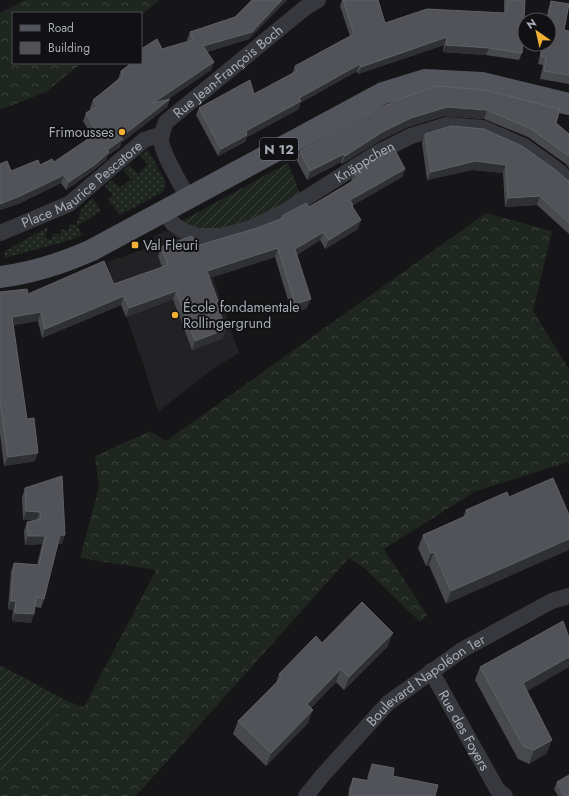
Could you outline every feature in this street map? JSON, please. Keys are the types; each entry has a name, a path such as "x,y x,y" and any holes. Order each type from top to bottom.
{"main road":[{"name":"N 12","path":"0,277 41,268 73,258 92,250 383,93 425,80 482,83 569,104"}],"street":[{"name":"Rue Jean-François Boch","path":"162,134 166,122 306,7 318,0"},
{"name":"Knäppchen","path":"165,211 173,224 184,231 199,236 222,236 251,228 284,212 377,153 411,136 447,125 483,128 524,146 560,172 569,181"},
{"path":"162,134 161,142 164,152 188,198"},
{"name":"Place Maurice Pescatore","path":"0,233 69,204 144,140 162,134"},
{"name":"Boulevard Napoléon 1er","path":"306,796 322,776 388,703 462,650 552,601 569,596"},
{"name":"Rue des Foyers","path":"431,671 500,794"}],"shaded area":[{"name":"École fondamentale Rollingergrund","path":"164,231 200,239 239,353 211,370 158,412 143,363 107,263 116,258 145,249 143,243"}],"green space":[{"path":"25,0 160,0 142,14 142,12 12,12 12,64 81,64 46,92 0,110 0,13"},
{"path":"148,150 165,181 166,187 161,193 120,215 108,200 113,195 105,186 112,180 120,188 131,179 123,170 129,165 138,174 148,164 139,155"},
{"path":"288,163 301,196 275,211 221,232 191,229 180,222"},
{"path":"93,198 101,211 77,226 82,235 70,240 5,258 5,251 48,227 45,238 51,240 53,233 60,235 62,229 68,231 70,224 76,226 81,209"},
{"path":"486,213 552,231 533,311 569,369 569,462 476,491 384,549 427,615 420,622 363,567 349,558 136,796 0,796 0,676 47,723 67,701 84,707 156,570 80,558 99,487 95,456 150,431 166,441"},
{"path":"0,665 67,701 4,772 0,769"}],"building":[{"path":"252,0 282,0 252,32 203,46 214,62 153,103 170,99 121,137 123,139 107,150 109,152 97,163 69,182 64,175 0,204 0,164 7,161 11,171 38,160 40,165 52,159 54,162 97,133 86,113 97,106 93,100 122,77 121,71 131,64 142,64 142,48 157,39 162,49 193,40 190,32 235,17"},
{"path":"343,0 378,0 385,23 427,9 506,13 507,0 525,0 524,12 517,12 517,52 522,53 489,48 446,45 447,37 361,67 360,64 299,98 301,101 246,131 247,135 221,149 199,108 250,80 254,94 297,71 295,66 354,34"},
{"path":"551,1 569,4 564,30 569,31 569,75 544,71 546,57 541,56 542,52 557,52 557,12 549,12"},
{"path":"436,86 485,90 560,109 556,123 569,134 569,156 531,129 487,110 447,107 411,118 384,131 345,156 344,154 310,171 300,151 375,110 397,100"},
{"path":"451,126 484,129 522,146 557,171 569,181 569,223 540,196 508,198 506,165 475,161 431,172 425,134"},
{"path":"394,148 405,169 350,200 361,220 329,240 324,232 295,249 311,299 295,304 278,248 207,271 226,329 195,341 176,291 129,308 124,296 45,329 41,312 12,317 27,419 34,418 38,453 8,457 0,403 0,292 27,289 28,294 104,261 114,284 168,265 161,247 192,236 196,246 257,228 283,218 282,216 306,203 309,207 358,178 354,172"},
{"path":"62,476 65,535 60,535 44,599 36,597 34,614 15,613 16,601 11,601 14,563 39,565 45,536 28,536 27,522 41,519 40,512 26,511 25,488"},
{"path":"553,478 569,515 569,539 451,591 434,552 431,553 423,535 468,515 466,510 507,492 509,497"},
{"path":"362,602 393,633 349,677 341,669 307,704 313,710 271,753 238,721 282,677 279,674 316,636 322,643"},
{"path":"563,621 569,638 569,657 523,683 552,740 534,750 523,746 480,667"},
{"path":"372,764 394,768 393,776 438,785 435,796 350,796 353,778 369,781"},
{"path":"569,775 569,796 564,796 557,782"}],"place":[{"name":"Frimousses","path":"122,132"},
{"name":"Val Fleuri","path":"135,245"},
{"name":"École fondamentale Rollingergrund","path":"175,315"}]}
